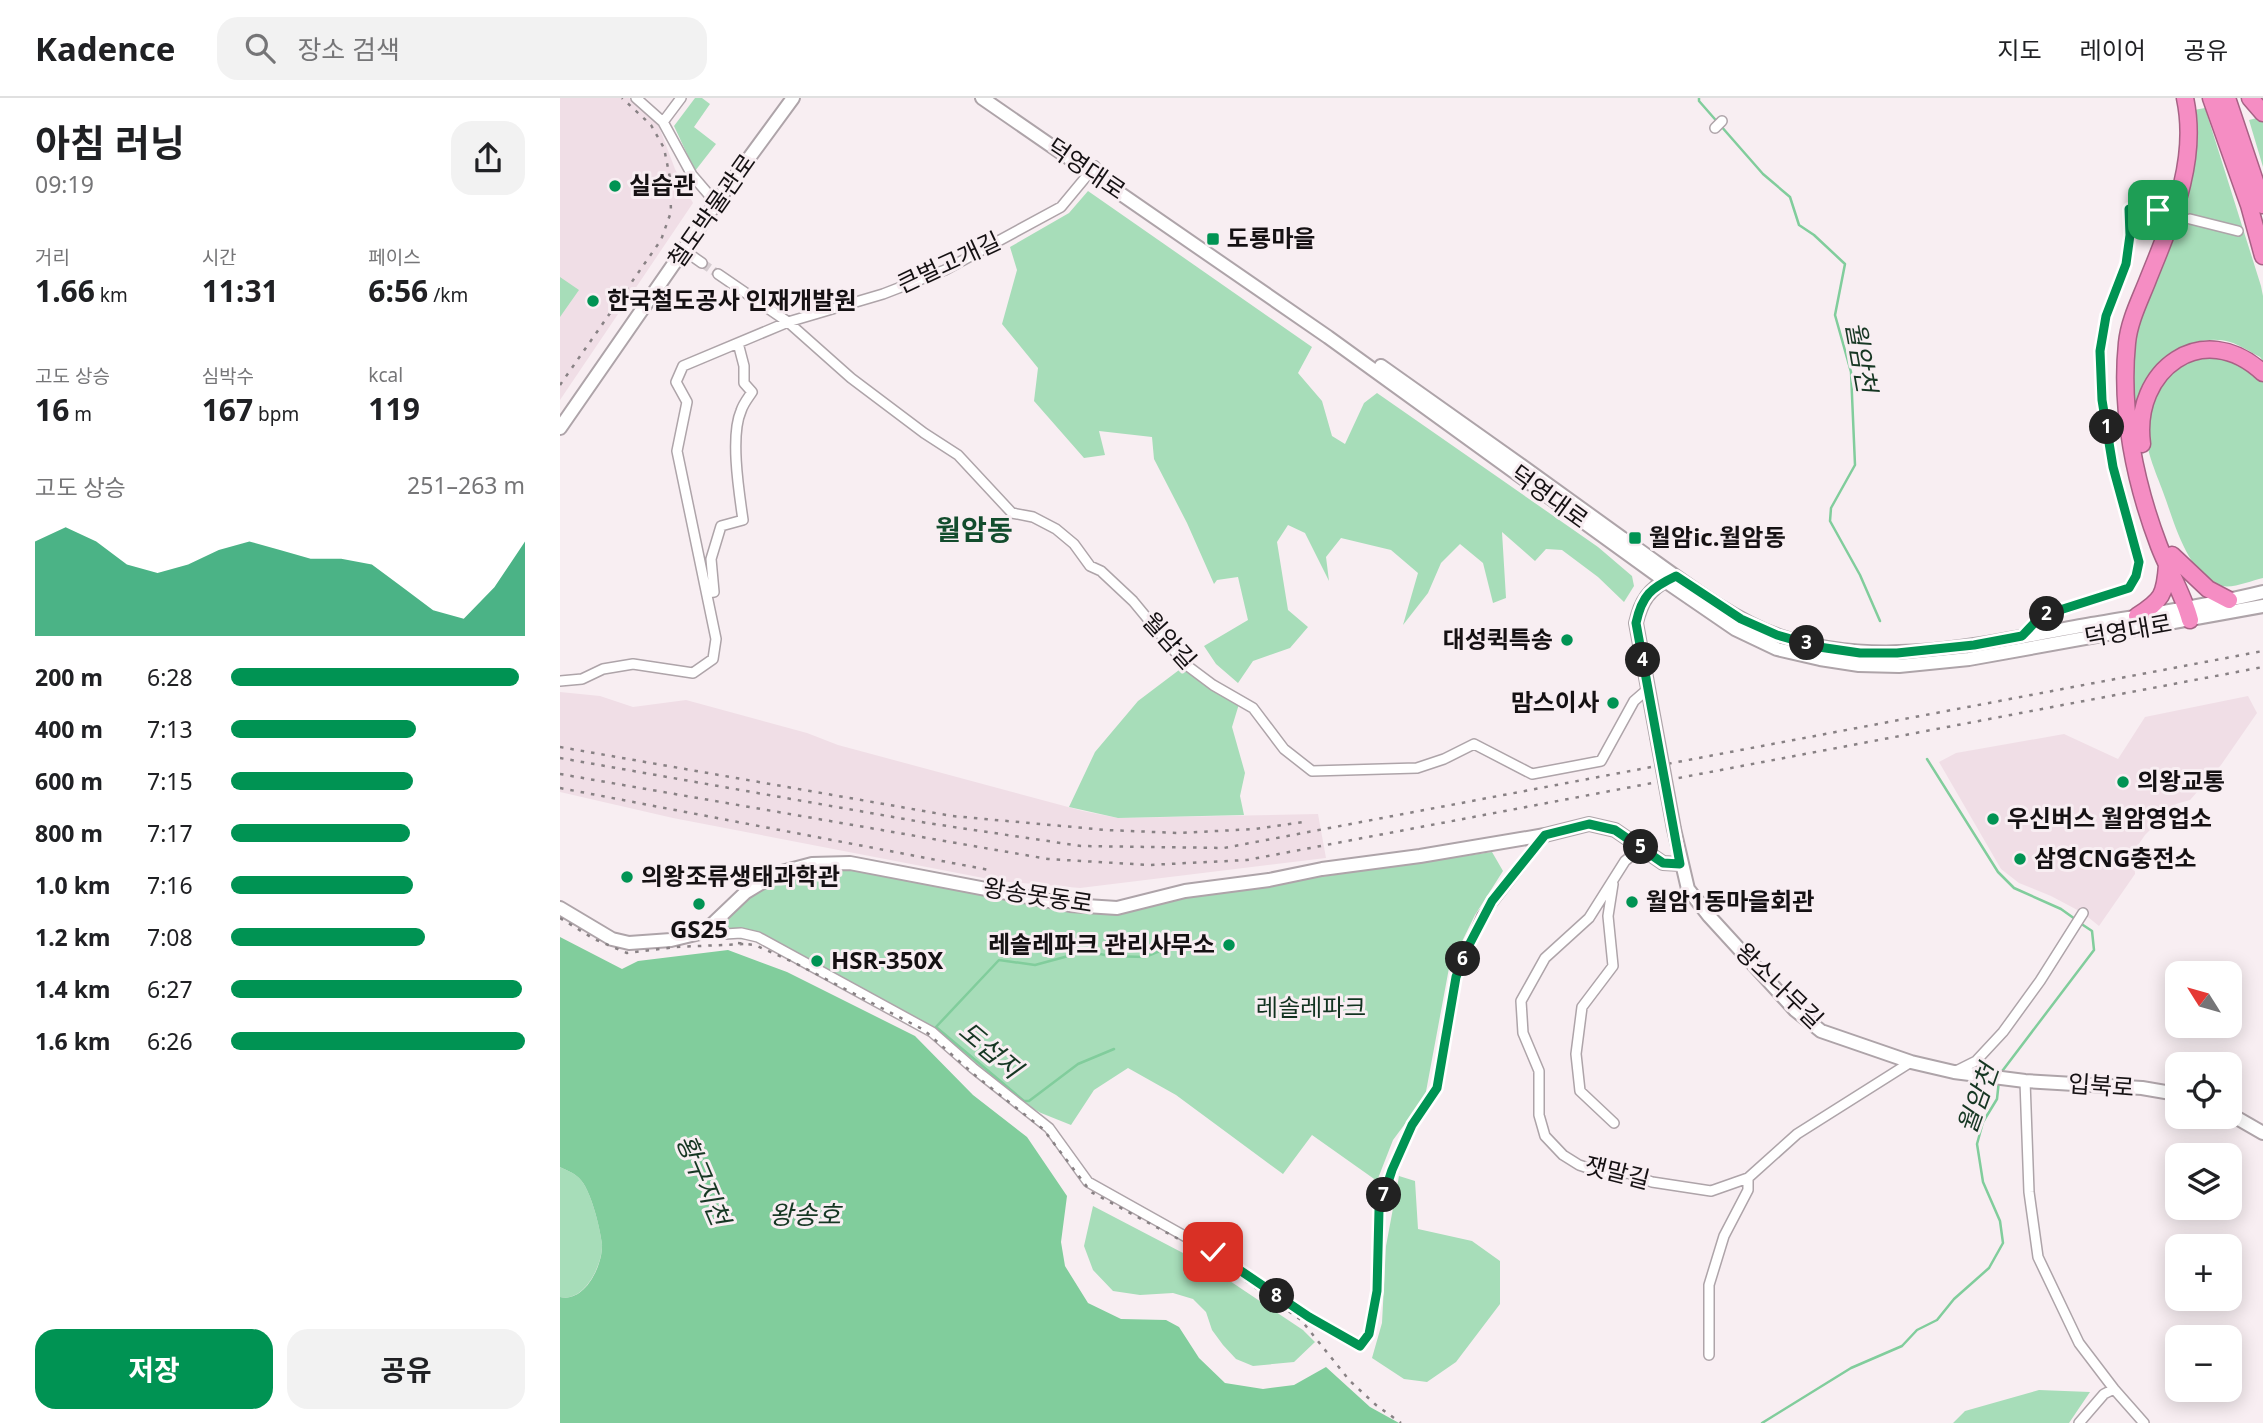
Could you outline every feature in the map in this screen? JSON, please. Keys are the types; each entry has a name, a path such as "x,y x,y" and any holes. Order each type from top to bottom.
{"highway":[{"path":"2185,98 2188,146 2182,187 2173,217 2135,311 2127,339 2125,370 2132,446 2144,499 2170,559 2179,573 2180,589 2188,613"},
{"path":"2211,98 2249,205 2263,256"},
{"path":"2227,98 2263,205"},
{"path":"2250,98 2263,113"},
{"path":"2137,616 2157,603 2162,596 2170,559 2143,449 2140,426 2150,387 2175,359 2192,352 2214,349 2236,354 2263,373"},
{"path":"2170,559 2208,589 2229,600"}],"street":[{"path":"636,98 663,122 692,175 716,203"},
{"path":"663,122 681,98"},
{"name":"철도박물관로","path":"560,428 716,203 793,98"},
{"name":"덕영대로","path":"982,98 1093,169"},
{"name":"덕영대로","path":"996,98 1670,578 1735,629 1777,649 1859,665 1899,666 1969,659 2188,613"},
{"name":"큰벌고개길","path":"711,593 677,450 687,402 677,382 683,366 788,322 883,294 945,270 1061,207 1093,169"},
{"path":"2022,636 2041,616 2129,588 2136,576 2139,562 2113,467 2104,413 2100,351 2106,316 2126,264 2130,235 2129,209 2158,210"},
{"path":"2190,219 2238,230"},
{"path":"685,251 702,263"},
{"name":"월암길","path":"718,274 788,322 851,378 958,455 1012,513 1033,517 1056,529 1074,544 1090,566 1101,571 1133,601 1185,664 1213,685 1253,708 1284,749 1312,771 1417,768 1444,759 1474,744 1532,774 1601,761 1634,701 1649,688"},
{"path":"560,681 582,679 603,669 633,664 693,673 713,659 716,639 711,593 711,559 721,526 743,520 737,473 737,426 741,411 752,392 744,383 744,366 738,344"},
{"path":"1670,578 1651,589 1640,607 1636,623 1680,864"},
{"name":"덕영대로","path":"1670,578 1741,619 1777,635 1819,647 1860,653 1897,653 1974,645 2137,616 2188,613"},
{"path":"2188,613 2263,592"},
{"path":"2188,613 2263,606"},
{"name":"왕송못동로","path":"560,908 612,939 629,943 671,940 704,932 746,892 778,873 812,864 835,862 1070,905 1117,908 1185,891 1420,856 1545,835 1589,824 1615,830 1663,863 1680,864"},
{"path":"725,934 741,933 758,937 918,1023 1049,1129 1088,1182 1213,1252 1309,1317 1360,1346 1369,1334 1377,1291 1379,1210 1392,1170 1412,1125 1437,1088 1456,977 1482,916 1545,835"},
{"name":"잿말길","path":"1642,848 1625,861 1589,918 1545,958 1521,1001 1523,1033 1539,1071 1539,1115 1545,1136 1571,1160 1606,1174 1628,1173 1653,1182 1711,1191 1748,1178 1797,1134 1911,1062"},
{"name":"왕소나무길","path":"1680,864 1688,889 1695,899 1795,1010 1821,1031 1911,1062 1979,1076"},
{"path":"1614,879 1608,916 1613,966 1582,1007 1576,1054 1580,1091 1614,1123"},
{"path":"1954,1072 1976,1061 2003,1032 2083,914"},
{"name":"입북로","path":"1979,1076 2165,1092"},
{"path":"2020,1081 2029,1192 2038,1257 2079,1343 2144,1423"},
{"path":"2242,1121 2263,1133"},
{"path":"1709,1355 1709,1285 1724,1236 1748,1190 1748,1178"},
{"path":"2079,1423 2104,1394 2114,1389"}],"shaded area":[{"name":"한국철도공사 인재개발원","path":"560,98 629,98 658,124 675,169 693,203 560,400"},
{"path":"560,692 600,696 633,707 686,700 807,733 838,745 1118,818 1318,814 1326,858 1080,888 999,881 673,818 560,792"},
{"path":"2248,696 2257,713 2221,765 2190,800 2176,804 2145,835 2134,851 2135,874 2099,926 2083,913 2019,883 2001,869 1939,762 1956,753 2064,734 2118,759 2145,717"}],"green space":[{"path":"695,98 702,98 710,104 694,127 716,144 695,171 674,126"},
{"path":"2205,108 2261,286 2263,361 2230,342 2206,340 2182,347 2161,361 2153,371 2135,429 2130,376 2136,330 2194,110"},
{"path":"2261,117 2263,120 2263,167 2249,120"},
{"path":"1088,191 1312,347 1298,373 1322,401 1332,436 1345,444 1364,403 1377,393 1598,547 1632,576 1634,586 1624,602 1598,577 1562,550 1546,549 1535,561 1502,532 1506,598 1493,603 1483,563 1460,544 1441,563 1428,593 1403,625 1418,573 1391,550 1341,538 1326,557 1329,581 1305,533 1288,525 1277,542 1288,610 1308,627 1290,648 1253,661 1238,683 1216,664 1204,646 1248,620 1238,577 1217,580 1214,584 1154,459 1152,437 1099,431 1105,455 1084,458 1034,401 1038,368 1002,324 1017,270 1010,247 1069,213"},
{"path":"560,277 579,290 560,317"},
{"path":"2219,353 2263,378 2263,578 2227,586 2216,584 2207,578 2191,560 2152,464 2147,442 2148,420 2154,397 2166,376 2182,362"},
{"path":"1183,667 1206,685 1239,704 1232,727 1245,773 1240,796 1244,815 1118,818 1069,807 1095,752 1138,701"},
{"name":"레솔레파크","path":"1492,852 1503,871 1475,915 1449,968 1425,1097 1393,1140 1377,1181 1312,1135 1283,1174 1176,1095 1128,1068 1094,1090 1071,1125 1018,1100 925,1022 789,951 766,947 751,940 726,938 725,932 729,917 749,896 793,873 817,866 850,867 1071,910 1119,915 1189,896"},
{"path":"560,1167 577,1176 583,1183 591,1199 602,1244 599,1262 590,1281 577,1294 569,1297 560,1297"},
{"path":"1399,1176 1415,1181 1418,1229 1472,1241 1500,1261 1500,1304 1456,1362 1427,1382 1404,1379 1372,1358 1382,1323 1386,1246"},
{"path":"1093,1206 1206,1265 1303,1330 1315,1342 1294,1362 1253,1366 1236,1359 1223,1345 1212,1330 1206,1312 1193,1299 1173,1293 1140,1295 1113,1291 1093,1270 1084,1246"},
{"path":"2039,1390 2090,1392 2069,1423 1953,1423 1965,1411"}],"water":[{"name":"왕송호","path":"560,937 622,969 638,961 728,950 787,972 915,1036 973,1095 1027,1137 1067,1196 1061,1242 1065,1266 1088,1303 1121,1319 1166,1320 1179,1327 1199,1358 1225,1383 1263,1389 1294,1385 1326,1367 1370,1407 1399,1423 560,1423 560,1297 577,1294 591,1281 602,1253 602,1244 591,1199 583,1183 577,1176 560,1167"}],"waterway":[{"name":"월암천","path":"1699,98 1763,174 1790,197 1799,225 1845,264 1835,315 1851,372 1855,465 1831,508 1830,521 1860,575 1880,621"},
{"name":"월암천","path":"1927,759 1998,872 2014,888 2061,909 2075,919"},
{"name":"월암천","path":"2000,1074 2094,950 2092,931 2080,923"},
{"name":"도섭지","path":"1114,1049 1078,1064 1029,1101 1024,1101 936,1027 999,960 1035,965 1087,951 1109,956 1145,957 1177,944"},
{"name":"월암천","path":"1762,1423 1851,1368 1902,1346 1917,1330 1937,1320 1954,1299 1989,1268 2003,1243 2000,1221 1983,1182 1977,1144 1983,1122 1997,1099 1999,1080"}],"tunnel":[{"path":"2158,210 2190,219"},
{"path":"702,263 718,274"}],"railway":[{"path":"560,385 661,240 671,212 670,178 664,148 651,125 622,98"},
{"path":"560,758 927,823 1081,846 1224,848 2263,651"},
{"path":"560,774 1048,859 1149,865 1247,860 2263,667"},
{"path":"560,747 952,816 1106,830 1179,833 1255,829 1303,822"},
{"path":"560,788 989,870"},
{"path":"560,918 594,939 627,953 676,947 746,944"},
{"path":"738,943 755,945 795,963 924,1030 976,1076 1043,1129 1091,1192 1212,1257 1301,1320 1350,1381 1401,1423"}],"place":[{"name":"실습관","path":"615,186"},
{"name":"도룡마을","path":"1213,239"},
{"name":"한국철도공사 인재개발원","path":"593,301"},
{"name":"월암ic.월암동","path":"1635,538"},
{"name":"대성퀵특송","path":"1567,640"},
{"name":"맘스이사","path":"1613,703"},
{"name":"의왕교통","path":"2123,782"},
{"name":"우신버스 월암영업소","path":"1993,819"},
{"name":"삼영CNG충전소","path":"2020,859"},
{"name":"의왕조류생태과학관","path":"627,877"},
{"name":"월암1동마을회관","path":"1632,902"},
{"name":"GS25","path":"699,904"},
{"name":"레솔레파크 관리사무소","path":"1229,945"},
{"name":"HSR-350X","path":"817,961"}],"district":[{"name":"월암동","path":"974,530"}],"route":[{"path":"1213,1252 1309,1317 1360,1346 1369,1334 1377,1291 1379,1210 1392,1170 1412,1125 1437,1088 1456,977 1482,916 1545,835 1589,824 1615,830 1663,863 1680,864 1636,623 1640,607 1655,586 1676,576 1741,619 1777,635 1819,647 1860,653 1897,653 1974,645 2022,636 2041,616 2129,588 2136,576 2139,562 2113,467 2102,400 2100,351 2106,316 2126,264 2130,235 2129,209 2158,210"}],"water label":[{"name":"황구지천","path":"703,1180"}]}
